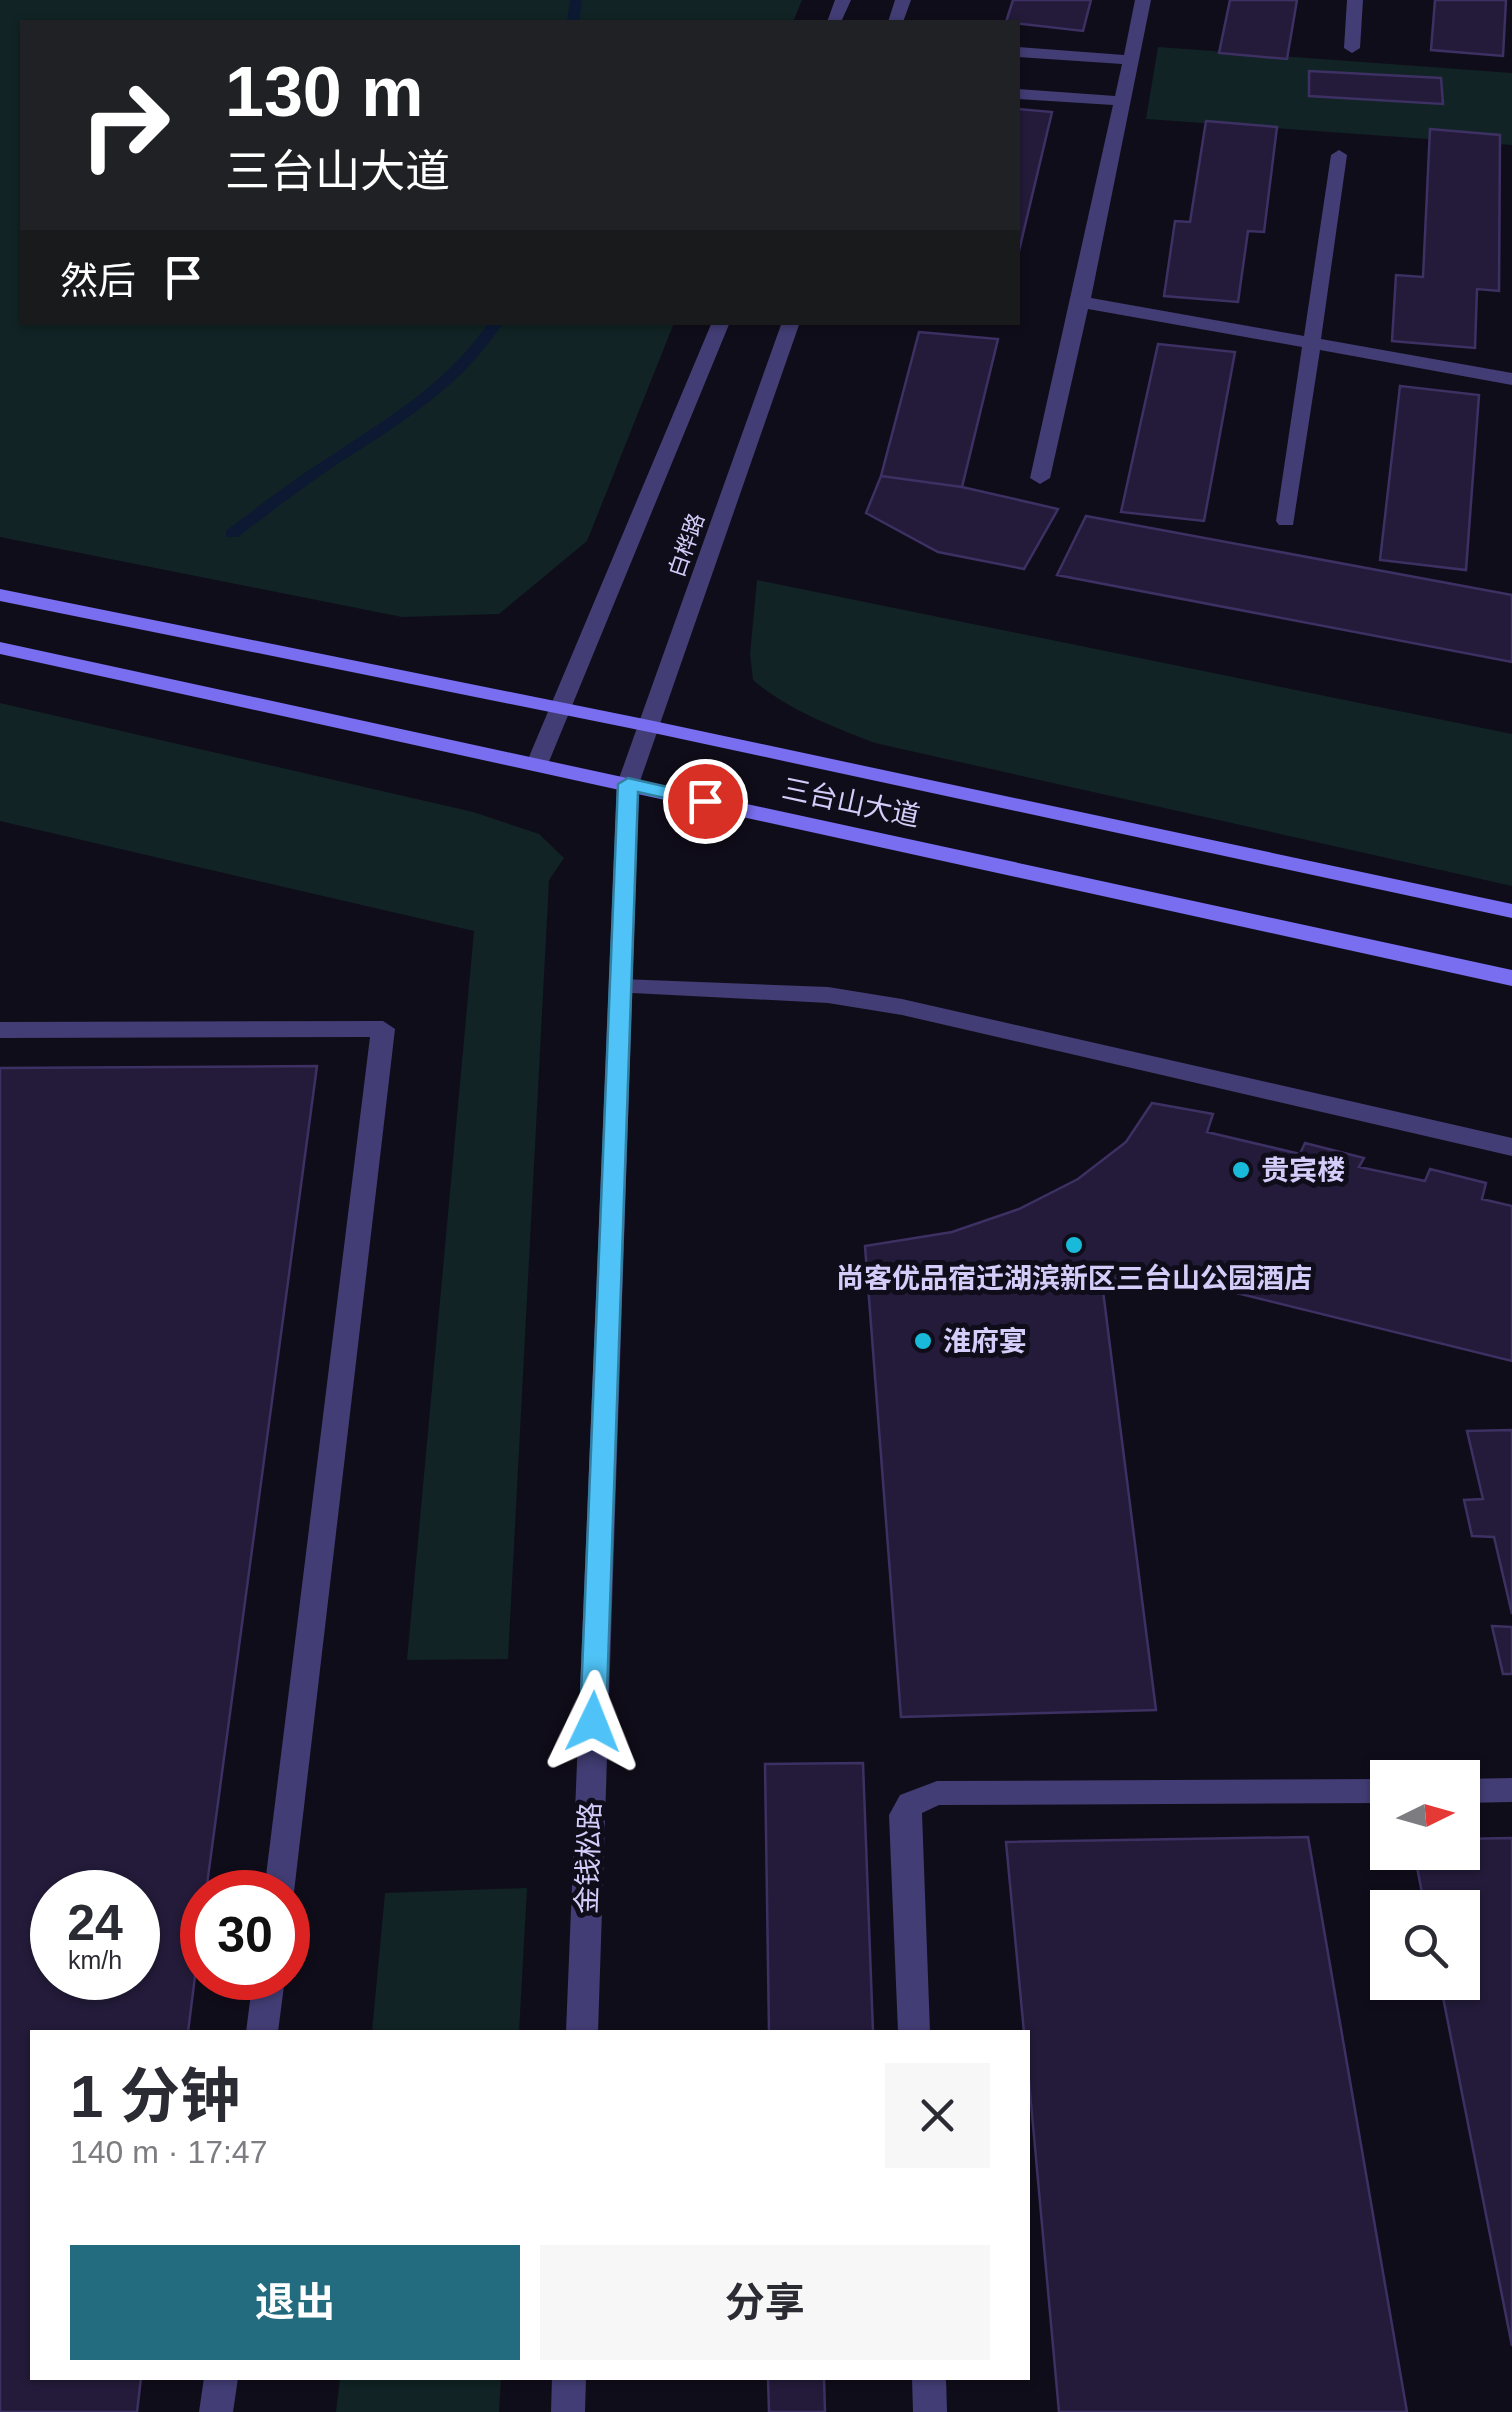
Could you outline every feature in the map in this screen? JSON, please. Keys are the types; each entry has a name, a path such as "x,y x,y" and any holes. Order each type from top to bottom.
{"main road":[{"name":"三台山大道","path":"0,596 650,726 1512,911"},
{"name":"三台山大道","path":"0,648 1512,978"}],"street":[{"path":"1040,478 1081,302 1142,0"},
{"path":"1352,48 1354,0"},
{"path":"1020,52 1130,60"},
{"path":"1020,94 1122,101"},
{"path":"1286,521 1339,155"},
{"path":"1081,302 1512,379"},
{"name":"白桦路","path":"537,764 720,325"},
{"name":"白桦路","path":"628,784 790,325"},
{"name":"金钱松路","path":"582,2030 628,784"},
{"path":"620,986 828,996 902,1007 1512,1147"},
{"path":"0,1030 383,1029 282,1870"},
{"path":"1480,1790 1512,1790"},
{"path":"914,2030 904,1815 921,1798 937,1794 1370,1791"},
{"path":"262,2030 266,2000"},
{"path":"216,2412 221,2380"},
{"path":"568,2412 569,2380"},
{"path":"929,2380 930,2412"}],"shaded area":[{"path":"0,0 802,0 794,20 20,20 20,325 673,325 587,541 499,614 402,617 0,537"},
{"path":"1158,47 1512,73 1512,145 1146,119"},
{"path":"757,580 1512,734 1512,886 875,743 797,709 753,680 750,654"},
{"path":"0,703 473,812 539,834 564,858 549,880 508,1659 407,1660 474,931 0,821"},
{"path":"527,1888 519,2030 372,2030 385,1893"},
{"path":"340,2380 501,2380 499,2412 336,2412"}],"building":[{"path":"1013,0 1091,0 1083,31 1007,20"},
{"path":"1230,0 1297,0 1287,59 1219,53"},
{"path":"1435,0 1506,0 1503,56 1431,50"},
{"path":"1309,71 1441,78 1443,104 1309,96"},
{"path":"1020,109 1052,112 1020,247"},
{"path":"1206,121 1277,127 1264,232 1248,231 1238,302 1164,296 1175,221 1190,222"},
{"path":"1430,129 1500,135 1499,291 1477,289 1475,348 1392,341 1396,275 1423,277"},
{"path":"919,332 998,339 962,487 881,476"},
{"path":"1158,344 1235,352 1204,521 1121,512"},
{"path":"1400,386 1479,395 1466,570 1380,560"},
{"path":"881,476 962,487 1058,509 1024,569 938,552 866,513"},
{"path":"1086,516 1512,595 1512,662 1057,575"},
{"path":"317,1066 209,1870 180,1870 180,2000 192,2000 188,2030 30,2030 30,2380 141,2380 137,2412 0,2412 0,1068"},
{"path":"1152,1103 1213,1114 1207,1132 1300,1154 1305,1143 1364,1158 1359,1167 1425,1181 1430,1169 1486,1183 1482,1199 1512,1206 1512,1361 1143,1270 1102,1283 1156,1710 901,1717 865,1246 952,1232 1019,1209 1078,1179 1126,1142"},
{"path":"1512,1430 1512,1614 1494,1537 1472,1536 1464,1500 1483,1499 1467,1431"},
{"path":"1492,1626 1512,1627 1512,1674 1503,1674"},
{"path":"863,1763 873,2030 769,2030 765,1764"},
{"path":"1308,1837 1407,2412 1059,2412 1030,2092 1030,2030 1024,2030 1006,1842"},
{"path":"1512,1838 1512,2346 1444,2000 1480,2000 1480,1890 1421,1890 1418,1870 1480,1870 1480,1839"},
{"path":"768,2380 824,2380 825,2412 769,2412"}],"waterway":[{"path":"573,20 576,0"},
{"path":"232,534 435,392 479,348 495,325"}],"place":[{"name":"贵宾楼","path":"1241,1170"},
{"name":"尚客优品宿迁湖滨新区三台山公园酒店","path":"1074,1245"},
{"name":"淮府宴","path":"923,1341"}],"route":[{"path":"593,1722 628,784 705,801"}]}
